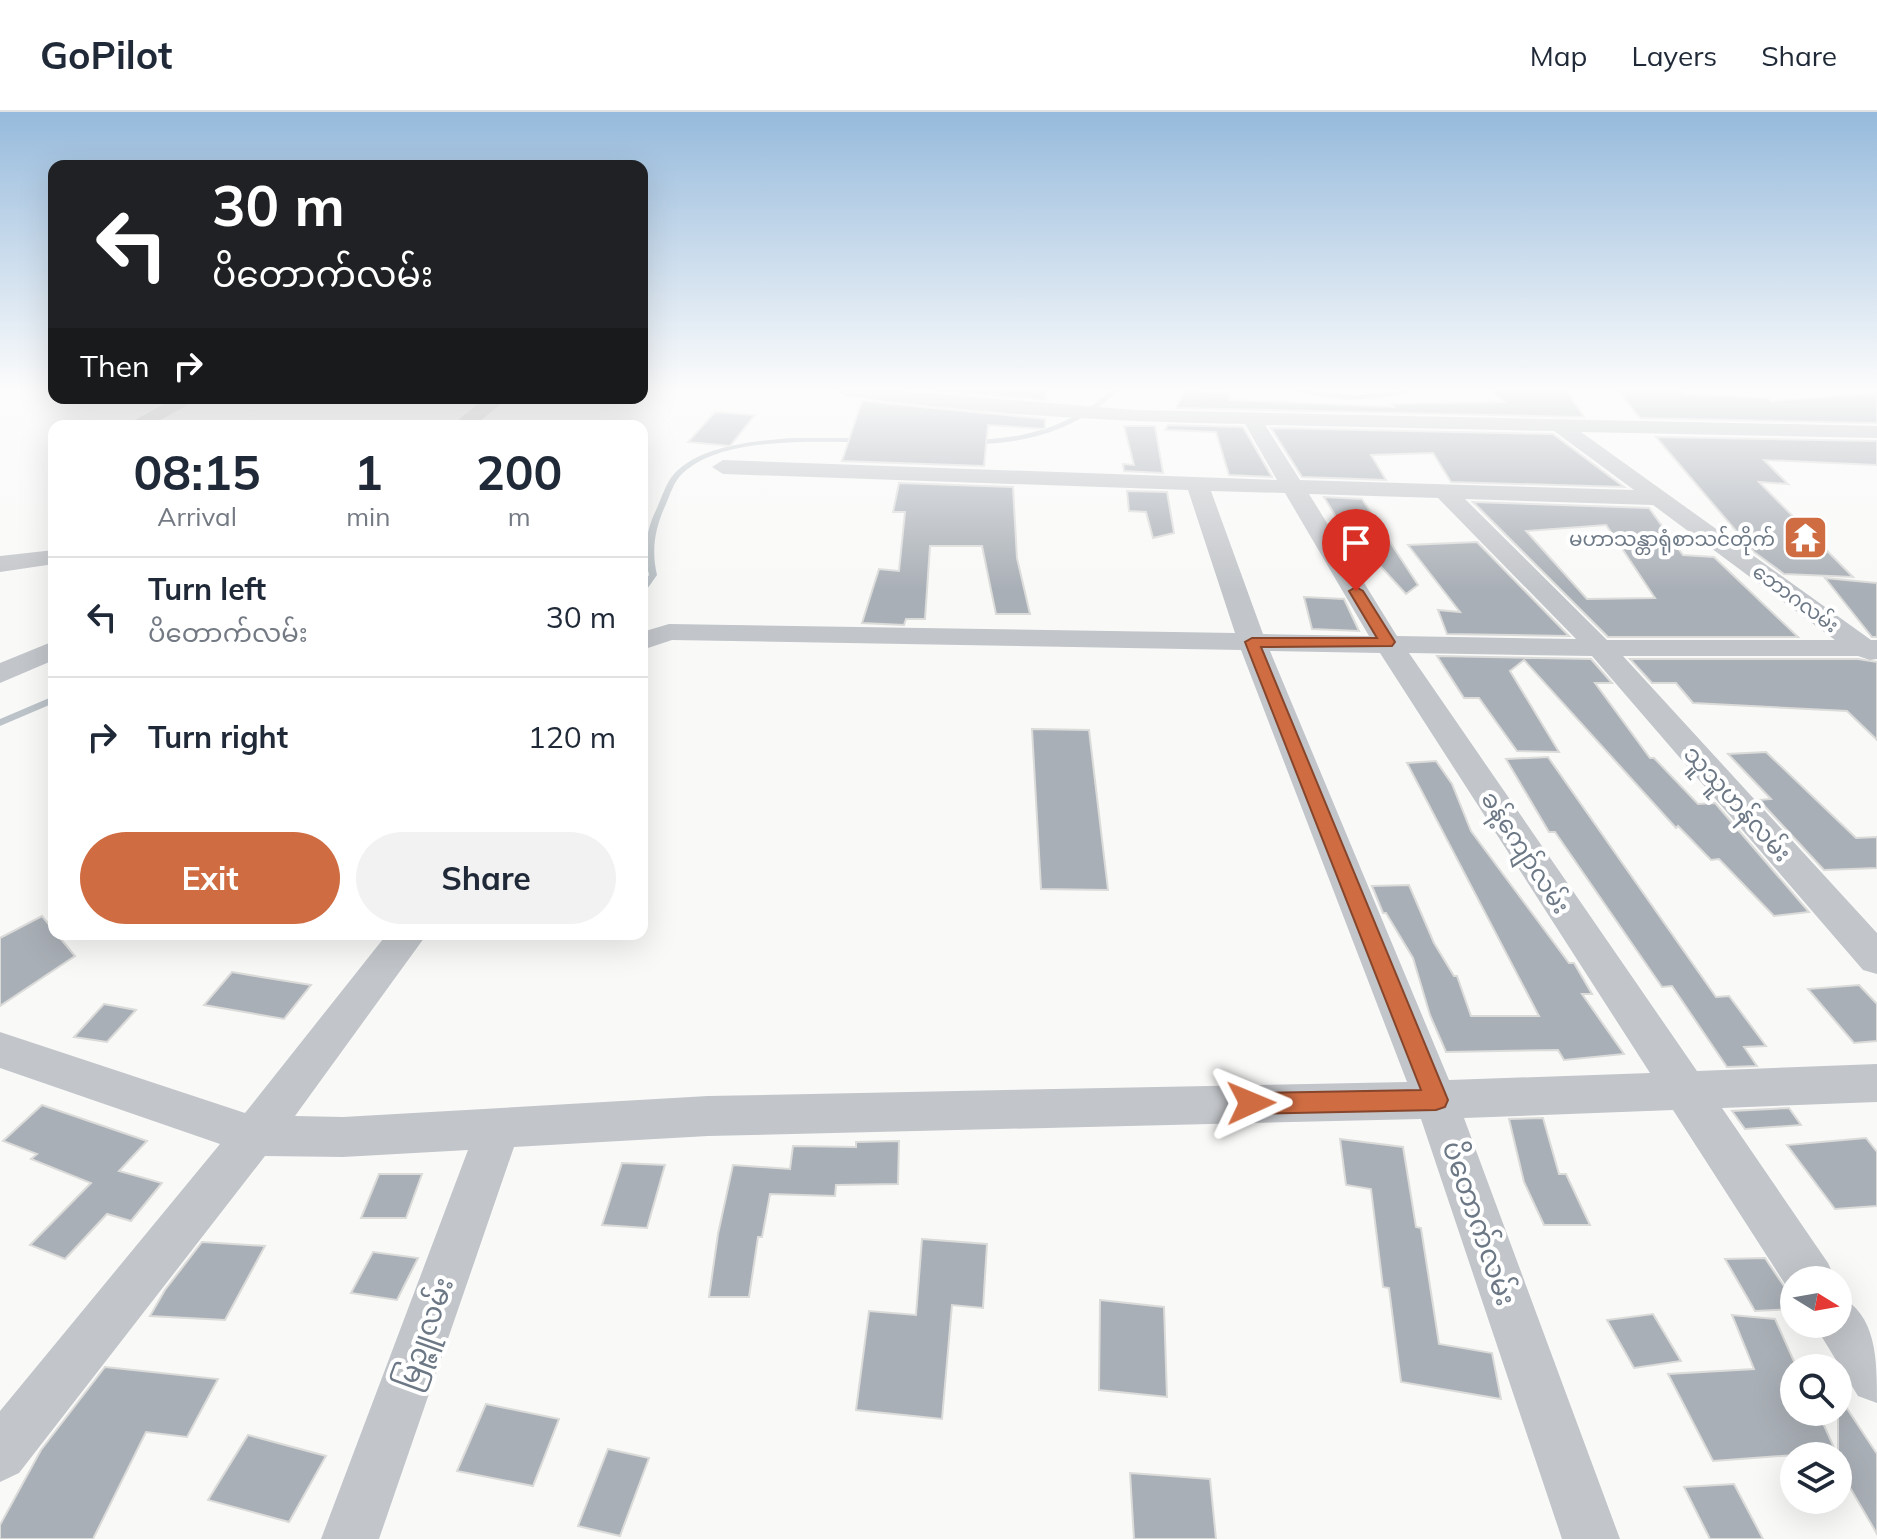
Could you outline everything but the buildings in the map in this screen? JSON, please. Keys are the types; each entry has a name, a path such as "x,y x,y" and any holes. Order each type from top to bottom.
{"street":[{"name":"ခန့်ကျော်လမ်း","path":"1274,457 1387,642 1801,1266"},
{"name":"ဘောဂလမ်း","path":"1602,457 1873,651"},
{"path":"723,467 1659,498"},
{"name":"ပိတောက်လမ်း","path":"1197,484 1252,642 1436,1100 1591,1539"},
{"name":"သူသူဟန်လမ်း","path":"1445,492 1600,648 1877,959"},
{"path":"0,564 48,558"},
{"path":"648,640 669,632 1873,651"},
{"path":"0,674 48,652"},
{"path":"0,1454 254,1136 403,940"},
{"path":"0,1050 254,1136 343,1137 708,1116 1436,1100 1877,1083"},
{"name":"မြဉ္ဇူလမ်း","path":"350,1539 498,1128"},
{"path":"1850,1338 1877,1377"}],"waterway":[{"path":"648,582 653,575 652,531 671,484 679,473 706,457"},
{"path":"0,723 48,702"}],"place":[{"name":"မဟာသန္တာရုံစာသင်တိုက်","path":"1806,538"}],"route":[{"path":"1251,1103 1436,1100 1252,642 1387,642 1356,591"}]}
